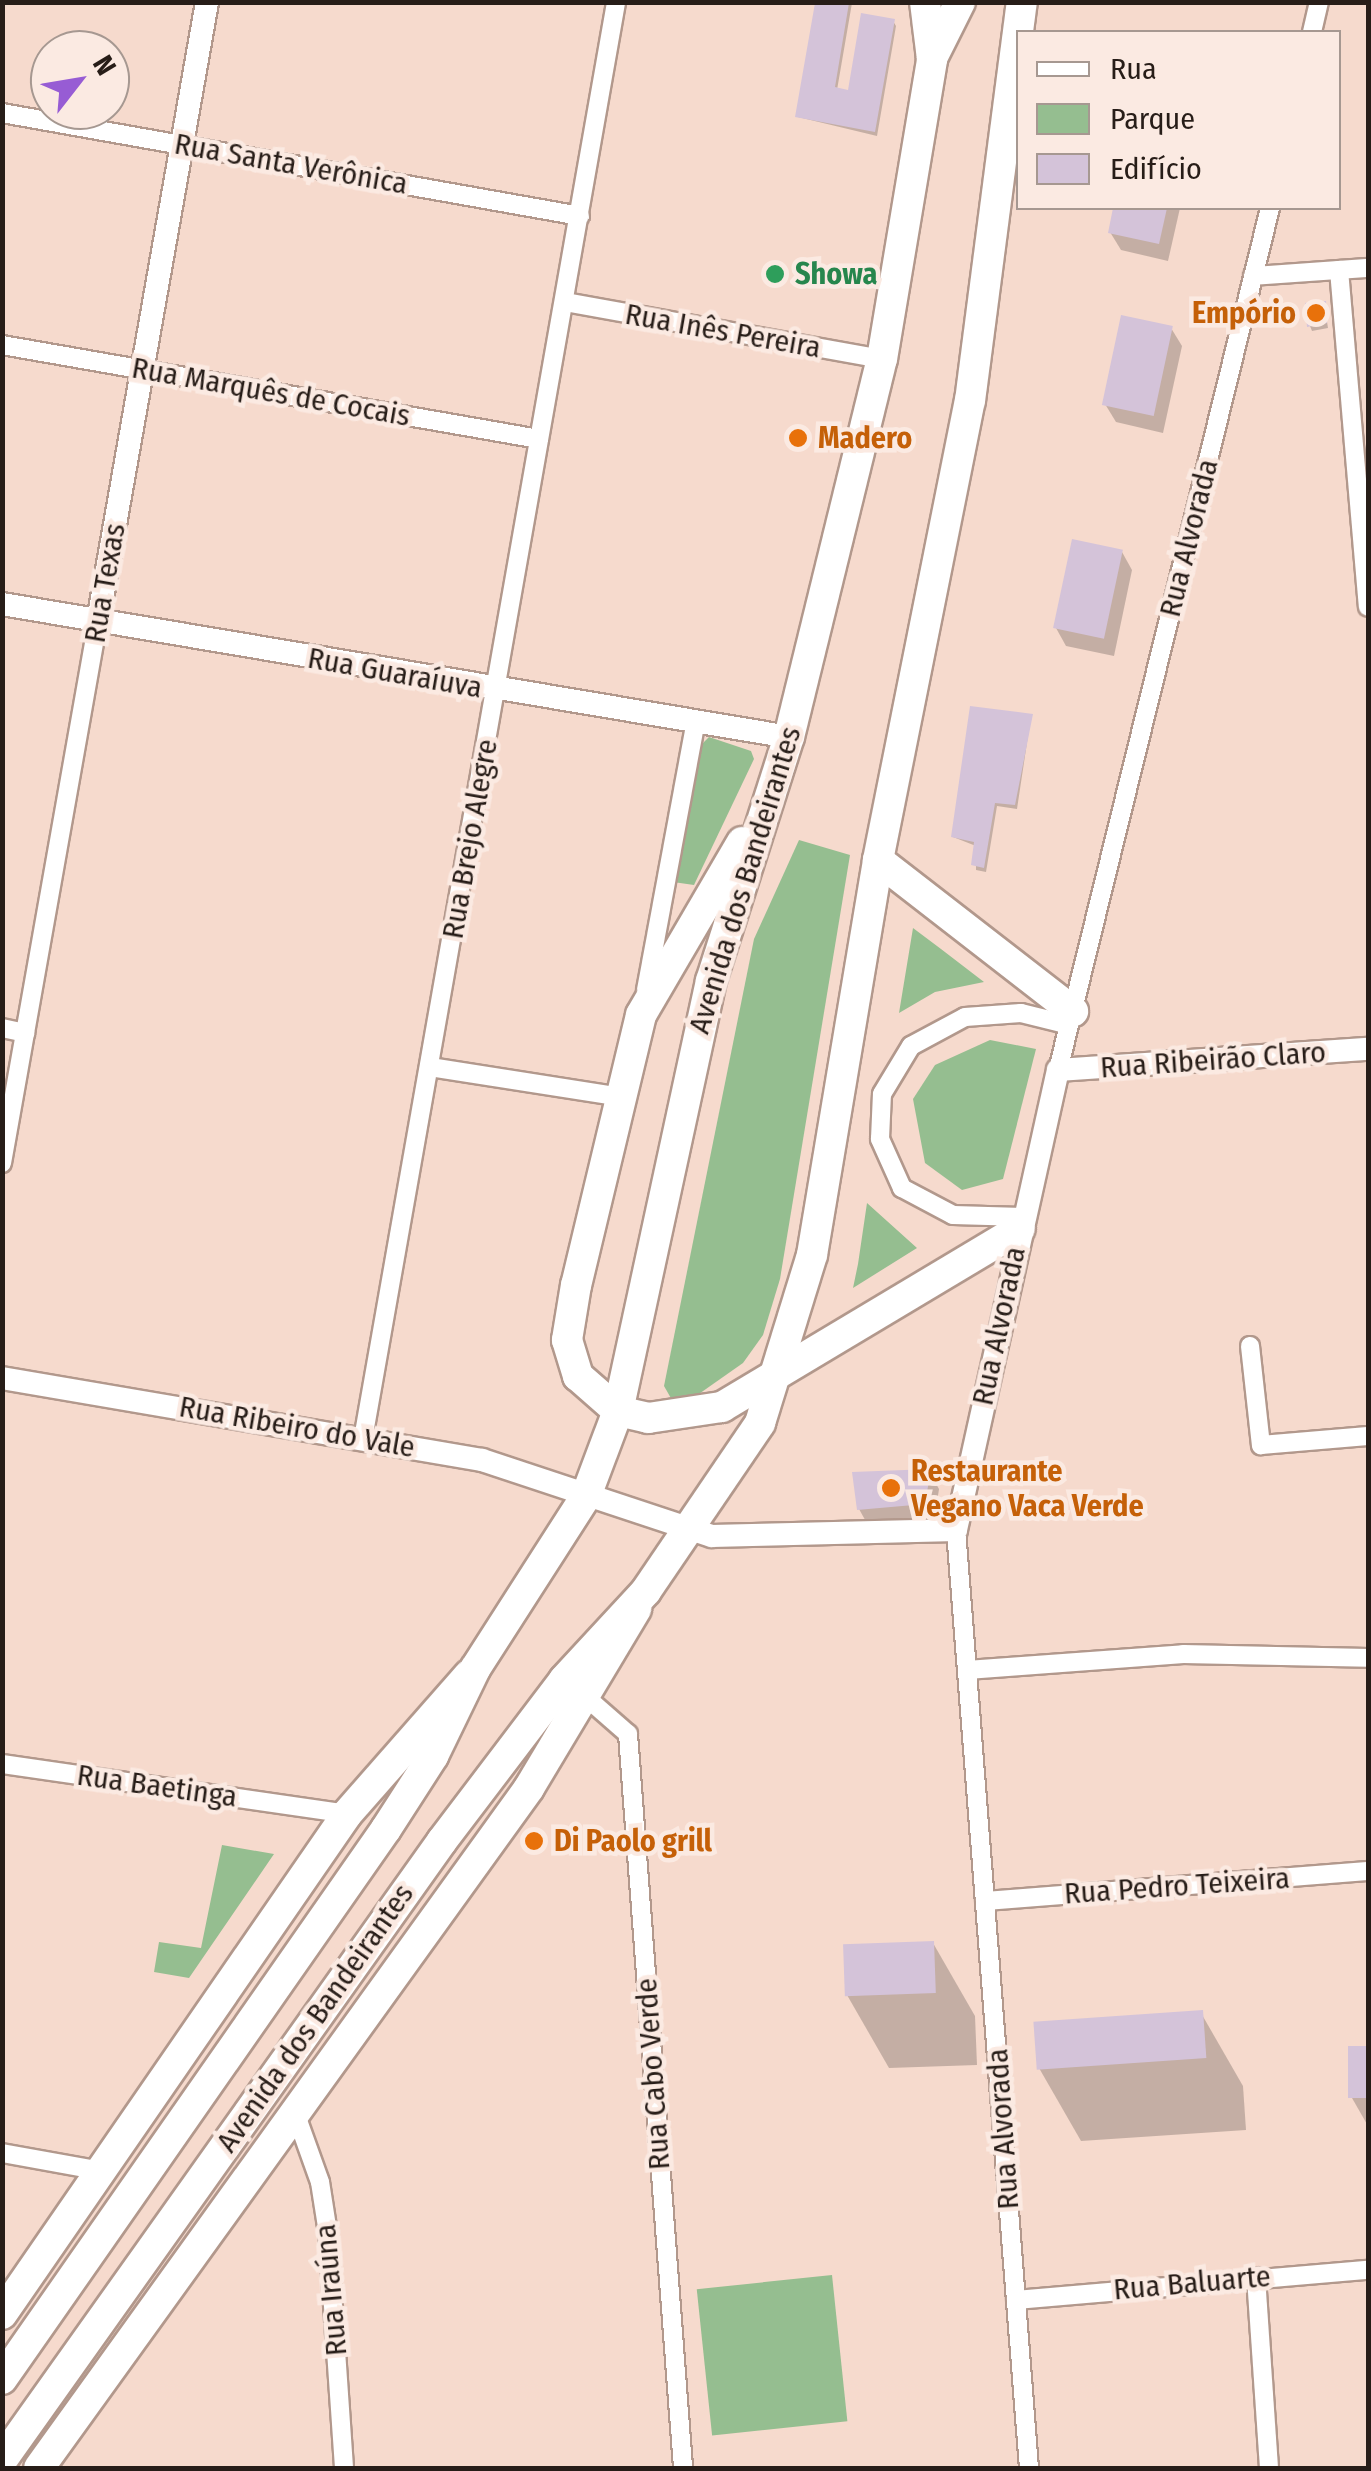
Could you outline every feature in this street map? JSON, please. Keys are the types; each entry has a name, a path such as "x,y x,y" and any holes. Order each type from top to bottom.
{"main road":[{"name":"Avenida dos Bandeirantes","path":"2,2379 386,1828 433,1756 475,1669 586,1496 618,1411 711,980 789,738 882,359 932,58 926,2"},
{"name":"Avenida dos Bandeirantes","path":"932,58 960,2"},
{"name":"Avenida dos Bandeirantes","path":"1018,30 1022,2"},
{"name":"Avenida dos Bandeirantes","path":"39,2468 296,2116 588,1699 646,1591 760,1422 779,1375 812,1255 878,860 970,401 1016,48"},
{"path":"770,793 642,1015 568,1340 578,1376 618,1411 658,1419 692,1416 779,1375 1021,1223"},
{"path":"878,860 1071,1018"},
{"name":"Avenida dos Bandeirantes","path":"2,2460 442,1841 564,1680 646,1591"},
{"name":"Avenida dos Bandeirantes","path":"2,2314 340,1824 475,1669"}],"street":[{"name":"Rua Texas","path":"2,1164 207,2"},
{"name":"Rua Brejo Alegre","path":"363,1438 616,2"},
{"path":"1313,30 1320,2"},
{"name":"Rua Santa Verônica","path":"2,113 580,216"},
{"name":"Rua Alvorada","path":"1029,2468 956,1530 1021,1223 1270,210"},
{"path":"1254,276 1368,268"},
{"path":"1340,270 1368,607"},
{"name":"Rua Inês Pereira","path":"565,302 882,359"},
{"name":"Rua Marquês de Cocais","path":"2,346 539,439"},
{"name":"Rua Guaraíuva","path":"2,604 789,738"},
{"path":"642,1015 695,724"},
{"path":"1021,1223 953,1214 902,1188 880,1139 882,1094 911,1046 964,1017 993,1010 1071,1018"},
{"path":"2,1028 25,1033"},
{"name":"Rua Ribeirão Claro","path":"1058,1070 1368,1050"},
{"path":"430,1067 622,1097"},
{"path":"1250,1346 1261,1445 1368,1436"},
{"name":"Rua Ribeiro do Vale","path":"2,1378 482,1460 586,1496"},
{"path":"586,1496 688,1532 732,1538 956,1530"},
{"path":"967,1670 1183,1654 1368,1658"},
{"name":"Rua Cabo Verde","path":"588,1699 628,1734 683,2468"},
{"name":"Rua Baetinga","path":"2,1764 310,1809 340,1824"},
{"name":"Rua Pedro Teixeira","path":"985,1901 1368,1871"},
{"name":"Rua Iraúna","path":"296,2116 320,2182 328,2233 344,2468"},
{"path":"2,2153 102,2171"},
{"name":"Rua Baluarte","path":"1016,2300 1368,2270"},
{"path":"1256,2277 1270,2468"}],"green space":[{"path":"709,737 751,751 754,759 694,885 673,882 701,745"},
{"path":"799,840 850,855 780,1279 763,1335 743,1363 696,1396 672,1400 664,1386 754,939"},
{"path":"913,928 984,982 935,992 899,1013"},
{"path":"990,1040 1036,1049 1003,1179 962,1190 925,1163 913,1099 935,1065"},
{"path":"867,1203 917,1248 853,1288 858,1264"},
{"path":"222,1845 274,1854 189,1978 154,1972 159,1942 201,1948"},
{"path":"832,2275 847,2421 712,2435 697,2289"}],"building":[{"path":"815,3 849,3 835,87 848,90 861,13 895,19 875,132 795,117"},
{"path":"1113,210 1167,210 1159,244 1108,233"},
{"name":"Empório","path":"1326,301 1327,323 1307,327 1305,303"},
{"path":"1121,315 1173,326 1154,416 1102,405"},
{"path":"1072,539 1123,550 1104,639 1053,628"},
{"path":"970,706 1033,714 1015,805 995,803 984,868 971,865 974,842 951,837"},
{"name":"Restaurante Vegano Vaca Verde","path":"931,1469 925,1504 857,1510 852,1472"},
{"path":"934,1941 936,1993 845,1996 843,1944"},
{"path":"1203,2010 1206,2058 1037,2070 1033,2022"},
{"path":"1348,2046 1368,2046 1368,2098 1348,2098"}],"place":[{"name":"Showa","path":"775,274"},
{"name":"Empório","path":"1316,313"},
{"name":"Madero","path":"798,438"},
{"name":"Restaurante Vegano Vaca Verde","path":"891,1488"},
{"name":"Di Paolo grill","path":"534,1841"}]}
